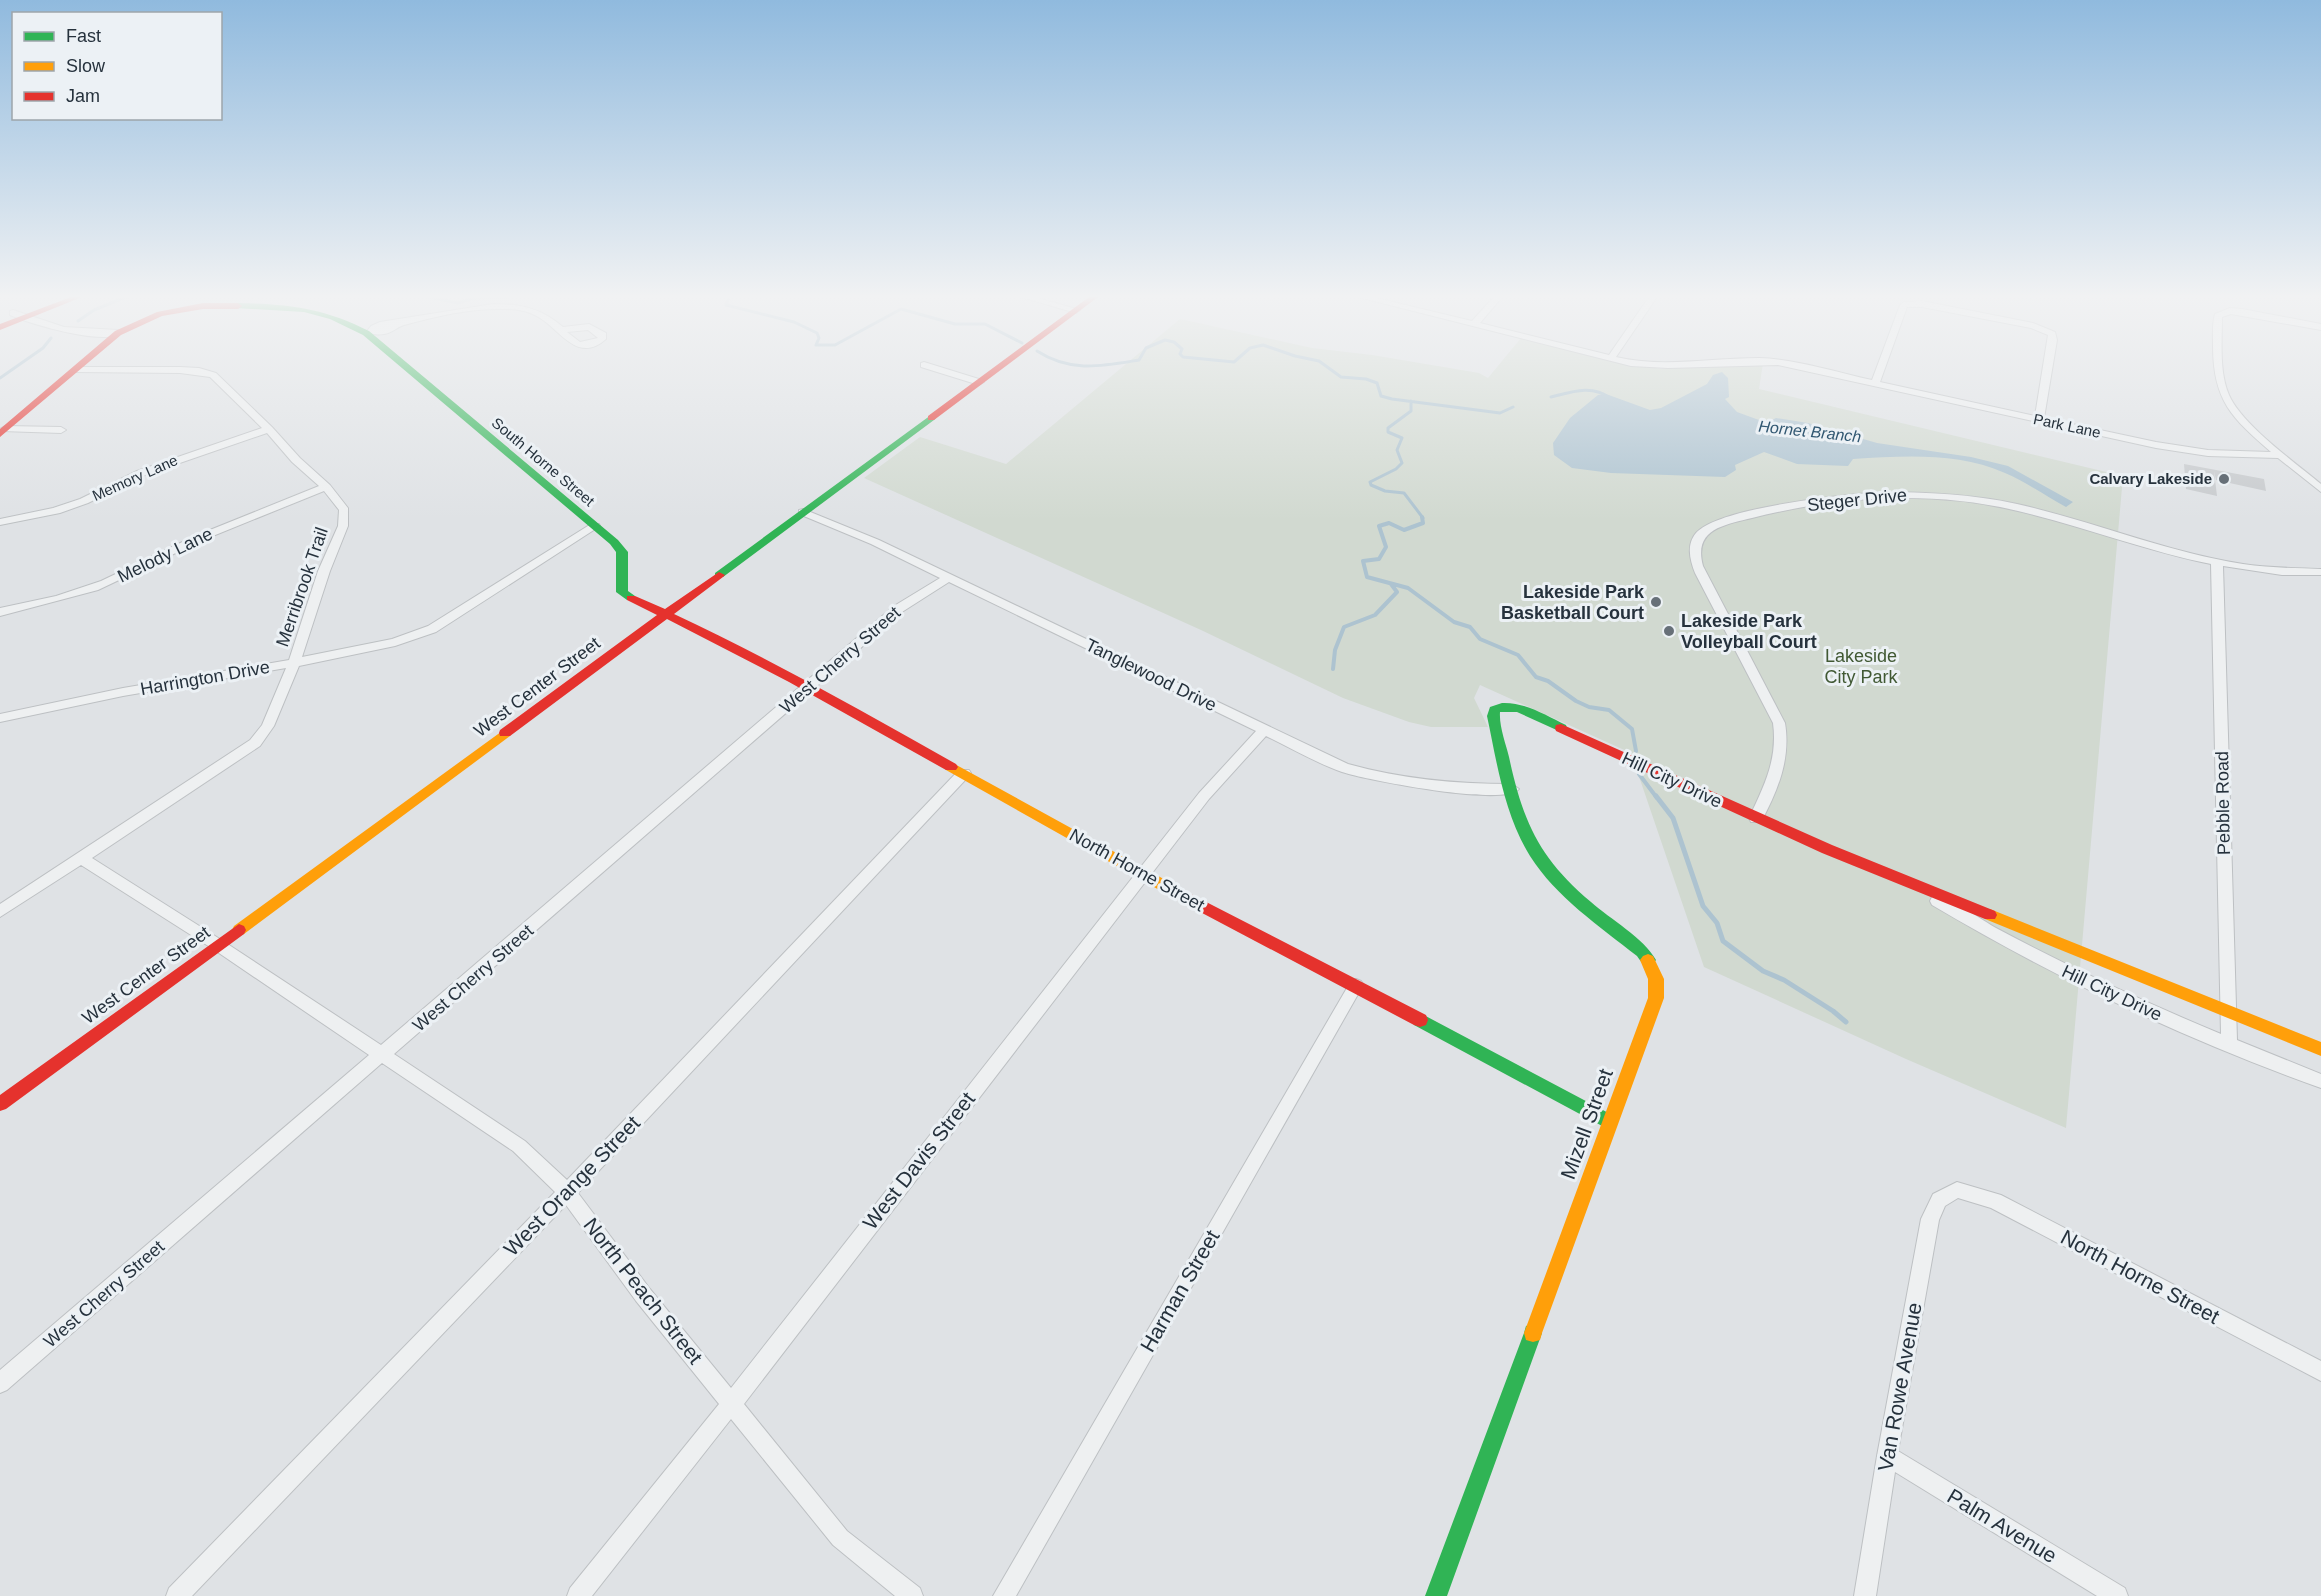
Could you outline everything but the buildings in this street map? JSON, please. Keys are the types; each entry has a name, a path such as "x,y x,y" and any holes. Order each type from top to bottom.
{"street":[{"path":"3,432 74,371"},
{"name":"Merribrook Trail","path":"0,911 255,743 268,726 294,663 324,571 343,526 344,510 326,487 296,460 222,382 213,375 201,371"},
{"name":"South Horne Street","path":"415,371 595,526 622,552 622,592 637,602 666,614"},
{"path":"943,371 979,382"},
{"name":"West Center Street","path":"0,1104 993,371"},
{"name":"Park Lane","path":"1822,371 2039,421 2208,453 2282,455"},
{"path":"1875,383 1879,371"},
{"path":"2039,421 2048,371"},
{"path":"2220,371 2220,383 2225,398 2238,415 2321,489"},
{"name":"Memory Lane","path":"0,522 56,511 84,501 141,473 269,429"},
{"path":"3,432 61,430"},
{"name":"Melody Lane","path":"0,612 95,588 133,572 206,535 326,487"},
{"name":"Steger Drive","path":"1756,818 1779,766 1783,742 1779,723 1704,577 1694,551 1700,535 1719,523 1754,514 1848,497 1890,493 1927,495 2017,507 2217,562 2279,572 2321,572"},
{"name":"Tanglewood Drive","path":"803,512 864,537 949,577 1344,768 1378,778 1438,788 1512,789"},
{"name":"Harrington Drive","path":"0,718 123,692 294,663 395,642 432,629 595,526"},
{"name":"Pebble Road","path":"2217,562 2229,1045"},
{"name":"West Cherry Street","path":"0,1383 898,609 949,577"},
{"name":"North Horne Street","path":"666,614 810,686 1142,875 1356,985 1610,1122"},
{"name":"Hill City Drive","path":"1499,706 1520,709 1756,818 1912,886 2038,933 2228,1014 2321,1048"},
{"name":"Mizell Street","path":"1436,1596 1656,998 1658,982 1652,965 1642,952 1564,886 1546,867 1525,832 1493,716 1494,710 1499,706"},
{"name":"West Davis Street","path":"578,1596 731,1404 1204,796 1264,730"},
{"name":"West Orange Street","path":"177,1596 567,1192 964,773"},
{"name":"North Peach Street","path":"81,858 218,945 519,1146 567,1192 643,1295 840,1538 912,1596"},
{"name":"Hill City Drive","path":"1912,886 1994,935 2076,978 2229,1045 2321,1081"},
{"name":"Harman Street","path":"1004,1596 1356,985"},
{"name":"North Horne Street","path":"1956,1190 1995,1201 2321,1371"},
{"name":"Van Rowe Avenue","path":"1865,1596 1887,1456 1930,1219 1939,1200 1956,1190"},
{"name":"Palm Avenue","path":"1887,1456 2117,1596"}],"green space":[{"name":"Lakeside City Park","path":"1117,371 1470,371 1488,378 1493,371 1762,371 1759,389 2123,476 2066,1128 1906,1059 1704,967 1631,753 1480,685 1474,698 1488,727 1431,727 1409,722 1343,698 1201,630 864,478 920,437 1006,464"}],"water":[{"path":"1722,372 1728,378 1729,397 1725,399 1737,412 1759,420 1770,421 1776,418 1808,423 1877,443 1971,457 2008,466 2073,502 2066,507 2005,473 1987,466 1930,457 1853,459 1848,466 1797,464 1764,452 1735,465 1736,470 1725,477 1611,473 1572,468 1554,455 1553,443 1570,418 1598,395 1606,394 1650,410 1661,408 1707,384 1713,375"}],"waterway":[{"path":"0,378 9,371"},
{"name":"Hornet Branch","path":"1333,371 1341,377 1366,379 1377,383 1381,396 1411,401"},
{"name":"Hornet Branch","path":"1551,397 1589,390 1610,398"},
{"name":"Hornet Branch","path":"1411,401 1500,413 1513,407"},
{"path":"1411,401 1411,411 1388,428 1388,432 1402,438 1397,450 1402,463 1396,469 1370,482 1371,485 1385,491 1404,493 1423,518"},
{"path":"1422,517 1423,523 1404,530 1389,523 1379,526 1386,547 1379,559 1363,561 1367,577 1408,588 1454,622 1470,627 1480,639 1518,655 1536,677 1548,681 1576,701 1589,707 1609,710 1632,729 1636,751"},
{"path":"1333,669 1335,650 1344,627 1375,615 1397,592 1391,584"},
{"path":"1639,774 1657,798"},
{"path":"1656,796 1673,818 1703,906 1717,923 1723,941 1763,971 1784,980 1833,1011 1846,1022"}],"traffic: fast":[{"path":"412,371 614,542 622,552 622,592 631,598"},
{"path":"719,575 931,418"},
{"path":"1561,728 1519,708 1502,707 1494,710 1493,716 1519,820 1535,852 1558,881 1642,952 1648,960"},
{"path":"1420,1020 1610,1122"},
{"path":"1436,1596 1533,1333"}],"traffic: slow":[{"path":"239,930 505,733"},
{"path":"951,767 1175,892"},
{"path":"1990,915 2321,1049"},
{"path":"1533,1333 1656,998 1656,979 1648,960"}],"traffic: jam":[{"path":"0,434 73,371"},
{"path":"931,418 994,371"},
{"path":"505,733 719,575"},
{"path":"631,598 833,700 951,767"},
{"path":"1561,728 1827,849 1990,915"},
{"path":"1175,892 1420,1020"},
{"path":"0,1104 239,930"}],"place":[{"name":"Calvary Lakeside","path":"2224,479"},
{"name":"Lakeside Park Basketball Court","path":"1656,602"},
{"name":"Lakeside Park Volleyball Court","path":"1669,631"}]}
